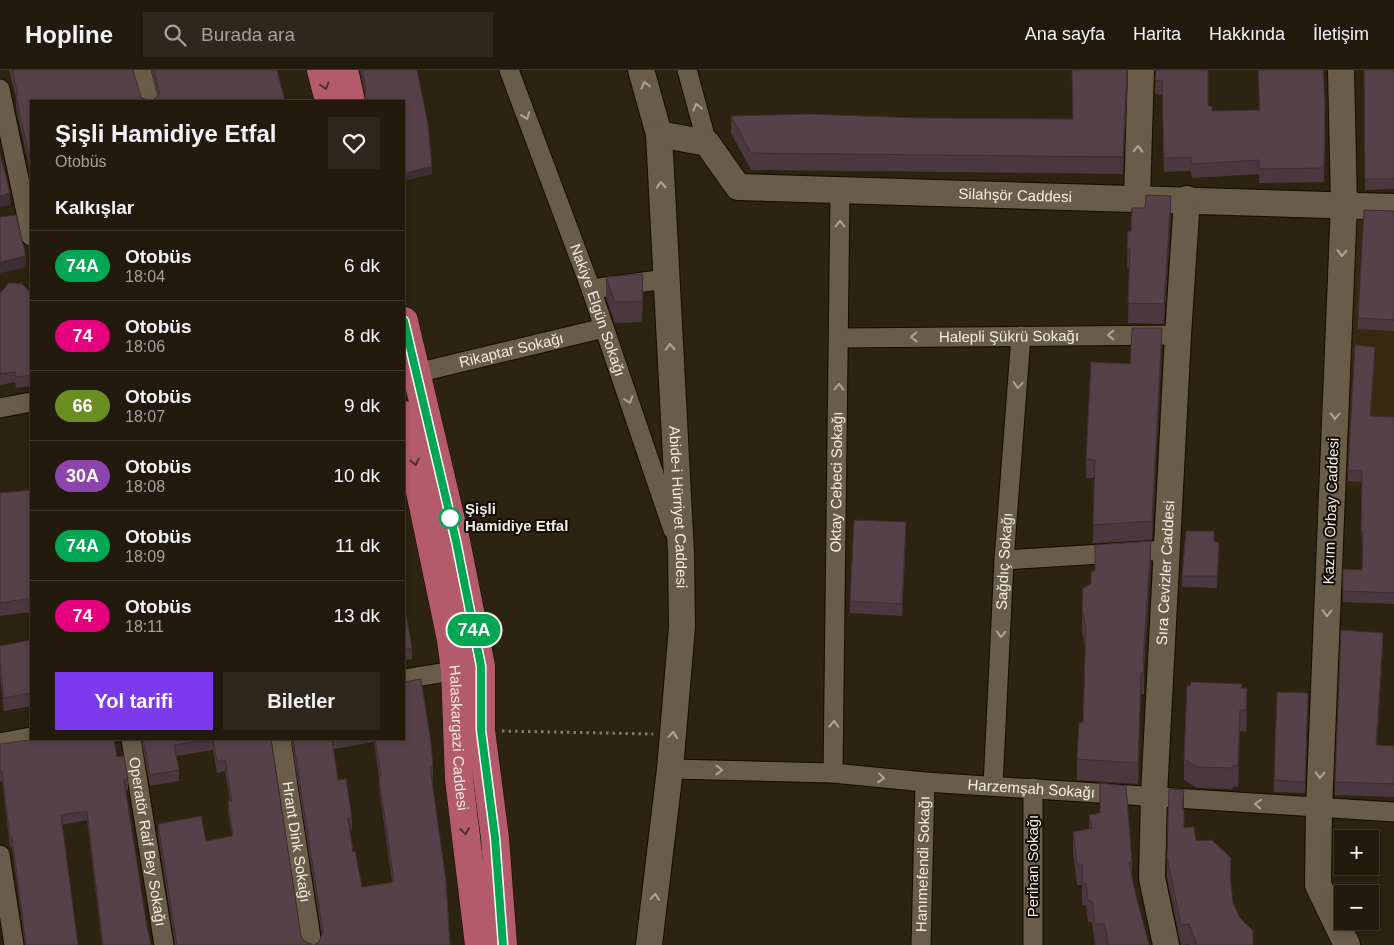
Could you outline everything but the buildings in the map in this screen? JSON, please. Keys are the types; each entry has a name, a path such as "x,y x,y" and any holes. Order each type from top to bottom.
{"main road":[{"path":"321,70 329,100"},
{"path":"344,70 351,100"},
{"name":"Halaskargazi Caddesi","path":"405,324 456,541 468,669 459,779 479,945"},
{"name":"Halaskargazi Caddesi","path":"405,420 441,588 468,669 481,730 495,838 503,945"}],"street":[{"path":"141,70 150,100"},
{"name":"Nakiye Elgün Sokağı","path":"509,70 591,289 681,553"},
{"name":"Abide-i Hürriyet Caddesi","path":"641,70 659,134 681,553 682,627 670,769 649,945"},
{"path":"659,134 707,143 687,70"},
{"path":"1137,197 1141,70"},
{"name":"Kazım Orbay Caddesi","path":"1341,70 1344,204 1319,809 1318,884 1347,945"},
{"path":"0,88 17,215 30,234"},
{"name":"Silahşör Caddesi","path":"707,143 738,187 1137,197 1394,207"},
{"name":"Oktay Cebeci Sokağı","path":"833,773 840,338 840,190"},
{"name":"Sıra Cevizler Caddesi","path":"1166,945 1152,878 1154,796 1187,199"},
{"path":"591,289 666,279"},
{"name":"Rikaptar Sokağı","path":"416,373 604,328"},
{"name":"Halepli Şükrü Sokağı","path":"840,338 1178,335"},
{"name":"Sağdıç Sokağı","path":"993,786 1004,560 1021,336"},
{"path":"0,408 30,402"},
{"path":"1004,560 1167,550"},
{"path":"405,679 468,669"},
{"path":"0,743 30,737"},
{"name":"Operatör Raif Bey Sokağı","path":"131,740 164,945"},
{"name":"Hrant Dink Sokağı","path":"281,740 312,945"},
{"name":"Harzemşah Sokağı","path":"670,769 833,773 924,782 1154,796 1319,809 1394,812"},
{"name":"Hanımefendi Sokağı","path":"921,945 924,782"},
{"name":"Perihan Sokağı","path":"1033,788 1033,945"},
{"path":"0,855 14,945"}],"path":[{"path":"481,730 651,734"}],"shaded area":[{"path":"1352,210 1394,211 1394,486 1339,485"}],"bus line":[{"name":"74A","path":"405,325 456,541 481,666 481,730 495,838 503,945"}],"place":[{"name":"Şişli Hamidiye Etfal","path":"450,518"}]}
